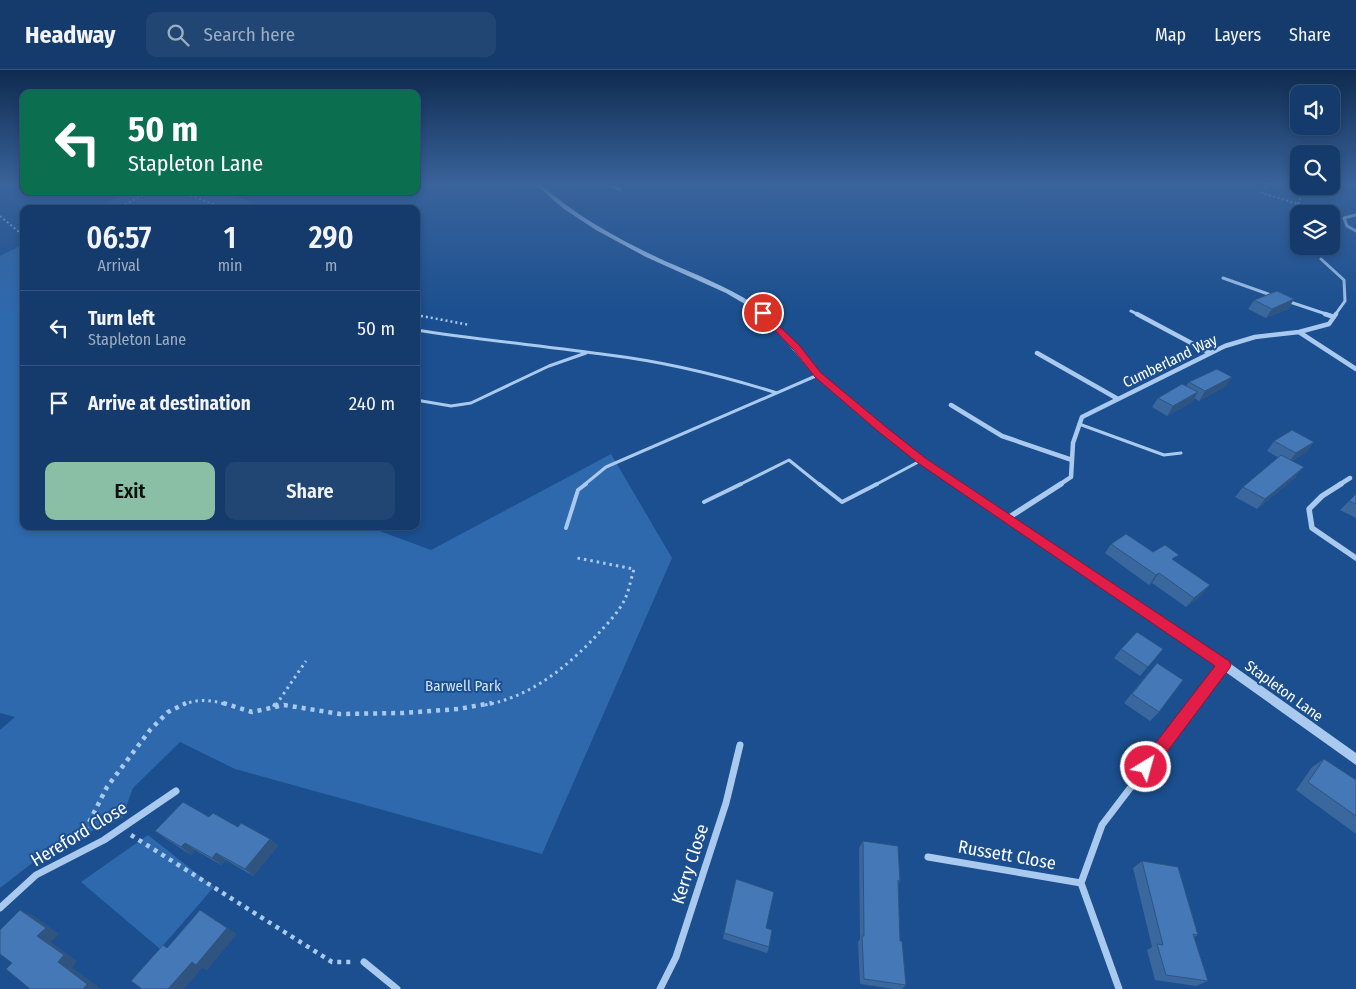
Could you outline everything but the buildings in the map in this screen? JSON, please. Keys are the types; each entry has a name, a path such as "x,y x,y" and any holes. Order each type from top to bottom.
{"street":[{"name":"Stapleton Lane","path":"595,227 630,248 702,279 763,313 796,347 818,375 882,430 922,460 1224,665 1356,760"},
{"path":"1222,278 1334,317 1345,301 1344,280 1321,259"},
{"path":"1131,311 1210,353"},
{"name":"Cumberland Way","path":"1079,424 1082,417 1224,346 1254,337 1299,332 1329,324 1334,317"},
{"path":"1299,332 1356,369"},
{"path":"1037,353 1118,399"},
{"path":"951,405 1002,436 1072,460"},
{"path":"1008,518 1072,477 1073,443 1079,424"},
{"path":"1350,478 1322,496 1309,509 1312,528 1356,558"},
{"path":"1120,989 1081,883 1102,825 1224,665"},
{"name":"Kerry Close","path":"660,989 676,957 726,803 740,745"},
{"name":"Hereford Close","path":"0,908 36,875 104,840 176,791"},
{"name":"Russett Close","path":"928,857 1081,883"},
{"path":"364,962 397,989"}],"lane":[{"path":"420,331 503,343 610,354 728,378 777,393"},
{"path":"420,401 451,406 471,403 557,362 588,352"},
{"path":"566,528 578,490 606,467 818,375"},
{"path":"1079,424 1164,455 1181,453"},
{"path":"704,502 789,460 842,502 922,460"}],"path":[{"path":"72,856 107,787 150,730 168,712 189,702 211,700 252,712 284,705 340,714 403,713 458,709 501,702 544,682 577,656 607,624 625,599 634,569 577,558"},
{"path":"273,707 306,661"},
{"path":"120,828 332,962 364,962"}],"green space":[{"name":"Barwell Park","path":"20,246 20,530 377,530 431,550 611,454 672,558 542,854 235,769 180,742 133,788 122,818 49,850 0,888 0,730 15,717 0,713 0,256"},
{"path":"148,835 214,887 160,949 81,882"}],"route":[{"path":"763,313 796,347 818,375 882,430 922,460 1224,665 1146,767"}]}
